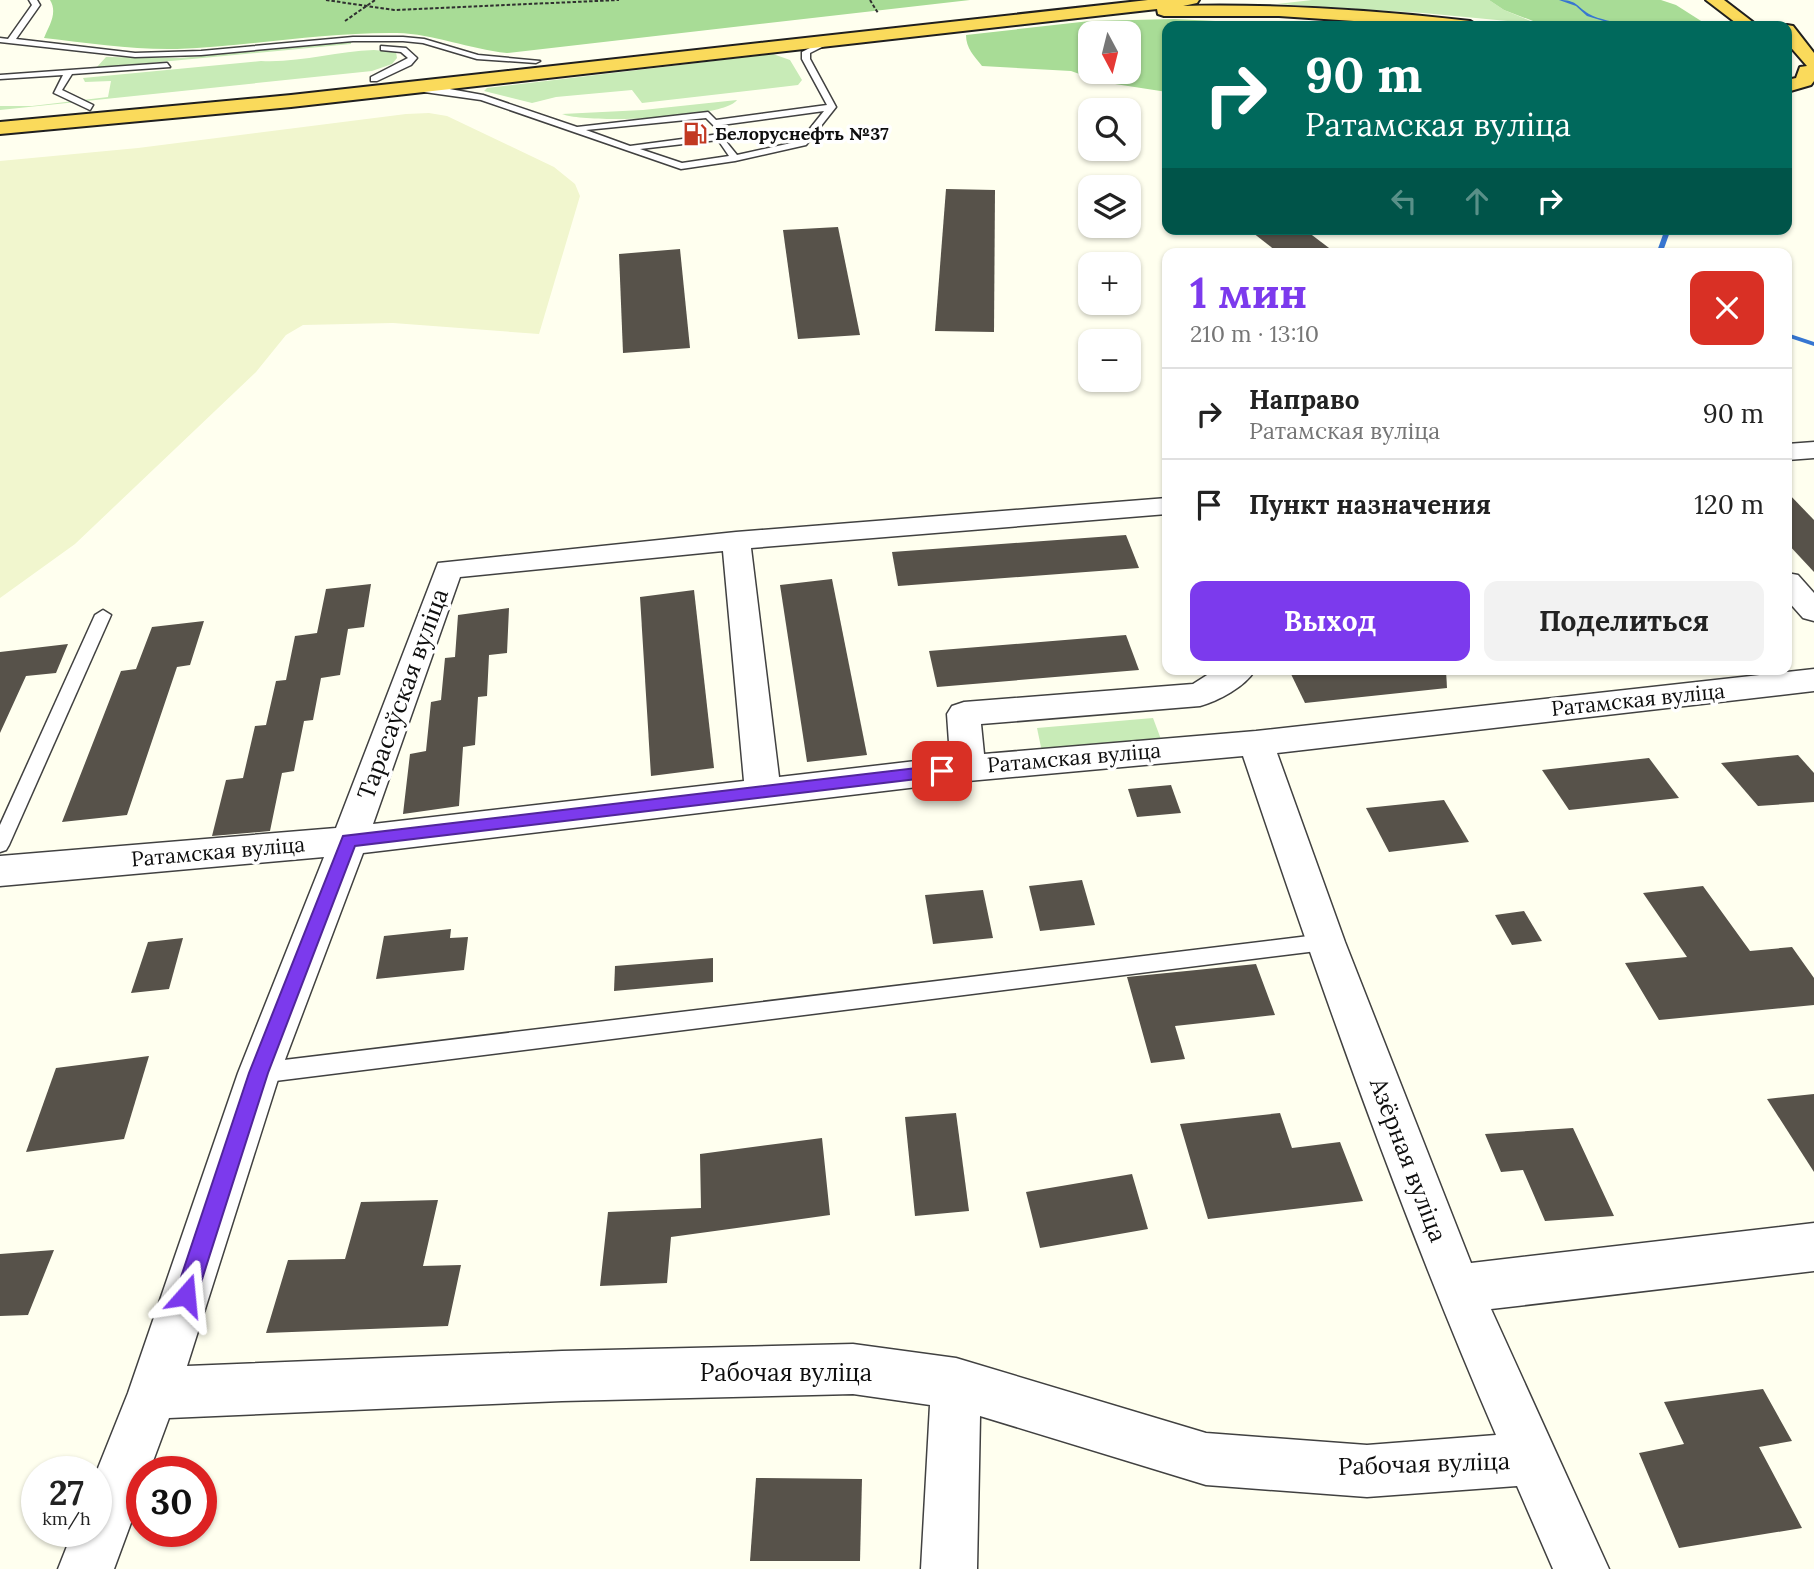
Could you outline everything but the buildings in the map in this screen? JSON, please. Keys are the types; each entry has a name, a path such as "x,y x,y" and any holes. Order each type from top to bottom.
{"highway":[{"path":"0,115 374,79 1077,0"},
{"path":"0,128 393,90 1191,0"},
{"path":"1714,0 1743,21"},
{"path":"1057,15 1273,10 1426,21"},
{"path":"1792,37 1811,71"},
{"path":"1792,58 1811,71"},
{"path":"1792,85 1805,81 1811,71"}],"street":[{"path":"1792,452 1814,450"},
{"path":"763,792 736,541 1162,506"},
{"name":"Тарасаўская вуліца","path":"86,1569 153,1393 259,1073 349,841 448,569 736,541"},
{"path":"1792,587 1814,611"},
{"path":"968,768 964,714 1200,695 1231,675"},
{"name":"Ратамская вуліца","path":"0,871 349,841 968,768 1256,743 1814,680"},
{"name":"Азёрная вуліца","path":"1256,743 1325,942 1457,1289 1581,1569"},
{"path":"1457,1289 1814,1247"},
{"name":"Рабочая вуліца","path":"153,1393 562,1376 853,1369 957,1383 1206,1459 1367,1471 1533,1459"},
{"path":"948,1569 957,1383"}],"lane":[{"path":"10,42 32,4"},
{"path":"0,40 135,55 402,39 424,41 477,57 536,61"},
{"path":"832,40 806,52 806,59 832,107"},
{"path":"0,77 68,74 351,46 403,50 413,58 408,64 374,79"},
{"path":"68,74 57,92 90,107"},
{"path":"393,90 444,91 483,98 681,166 803,143 832,107"},
{"path":"714,123 832,107"},
{"path":"574,128 708,115 734,158"},
{"path":"631,147 720,137"},
{"path":"0,845 103,615"},
{"path":"259,1073 1325,942"}],"path":[{"path":"326,0 365,8 438,10 619,0"},
{"path":"339,41 339,28 345,21 375,0"},
{"path":"541,0 545,5"}],"green space":[{"path":"50,0 970,0 507,53 397,33 177,49 94,44 44,38 53,15"},
{"path":"1312,0 1489,0 1504,10 1531,21 1507,21 1277,4"},
{"path":"1489,0 1661,0 1676,5 1701,21 1533,21 1504,10"},
{"path":"1174,19 1216,21 1162,21 1162,91 1115,84 1141,84 1141,21 1090,21"},
{"path":"1078,22 1078,73 982,66 966,40 966,35"},
{"path":"351,42 96,68 106,57 180,58"},
{"path":"374,50 396,52 397,58 392,64 372,71 0,110 0,106 32,106 108,97 111,81 85,82 83,78"},
{"path":"773,54 790,60 802,80 798,85 642,103 632,90 556,97 532,103 484,91 487,88"},
{"path":"737,100 707,112 654,118 598,119 562,114 643,110"},
{"path":"429,113 447,116 554,167 575,184 580,196 539,334 393,323 303,325 286,335 256,372 75,544 0,598 0,161 138,148"},
{"path":"1153,718 1162,742 1042,752 1037,728"}],"waterway":[{"path":"1561,0 1577,5 1588,15 1608,21"},
{"path":"1661,248 1666,235"},
{"path":"1792,337 1814,344"}],"place":[{"name":"Белоруснефть №37","path":"695,134"}],"route":[{"path":"186,1295 259,1073 349,841 942,771"}]}
